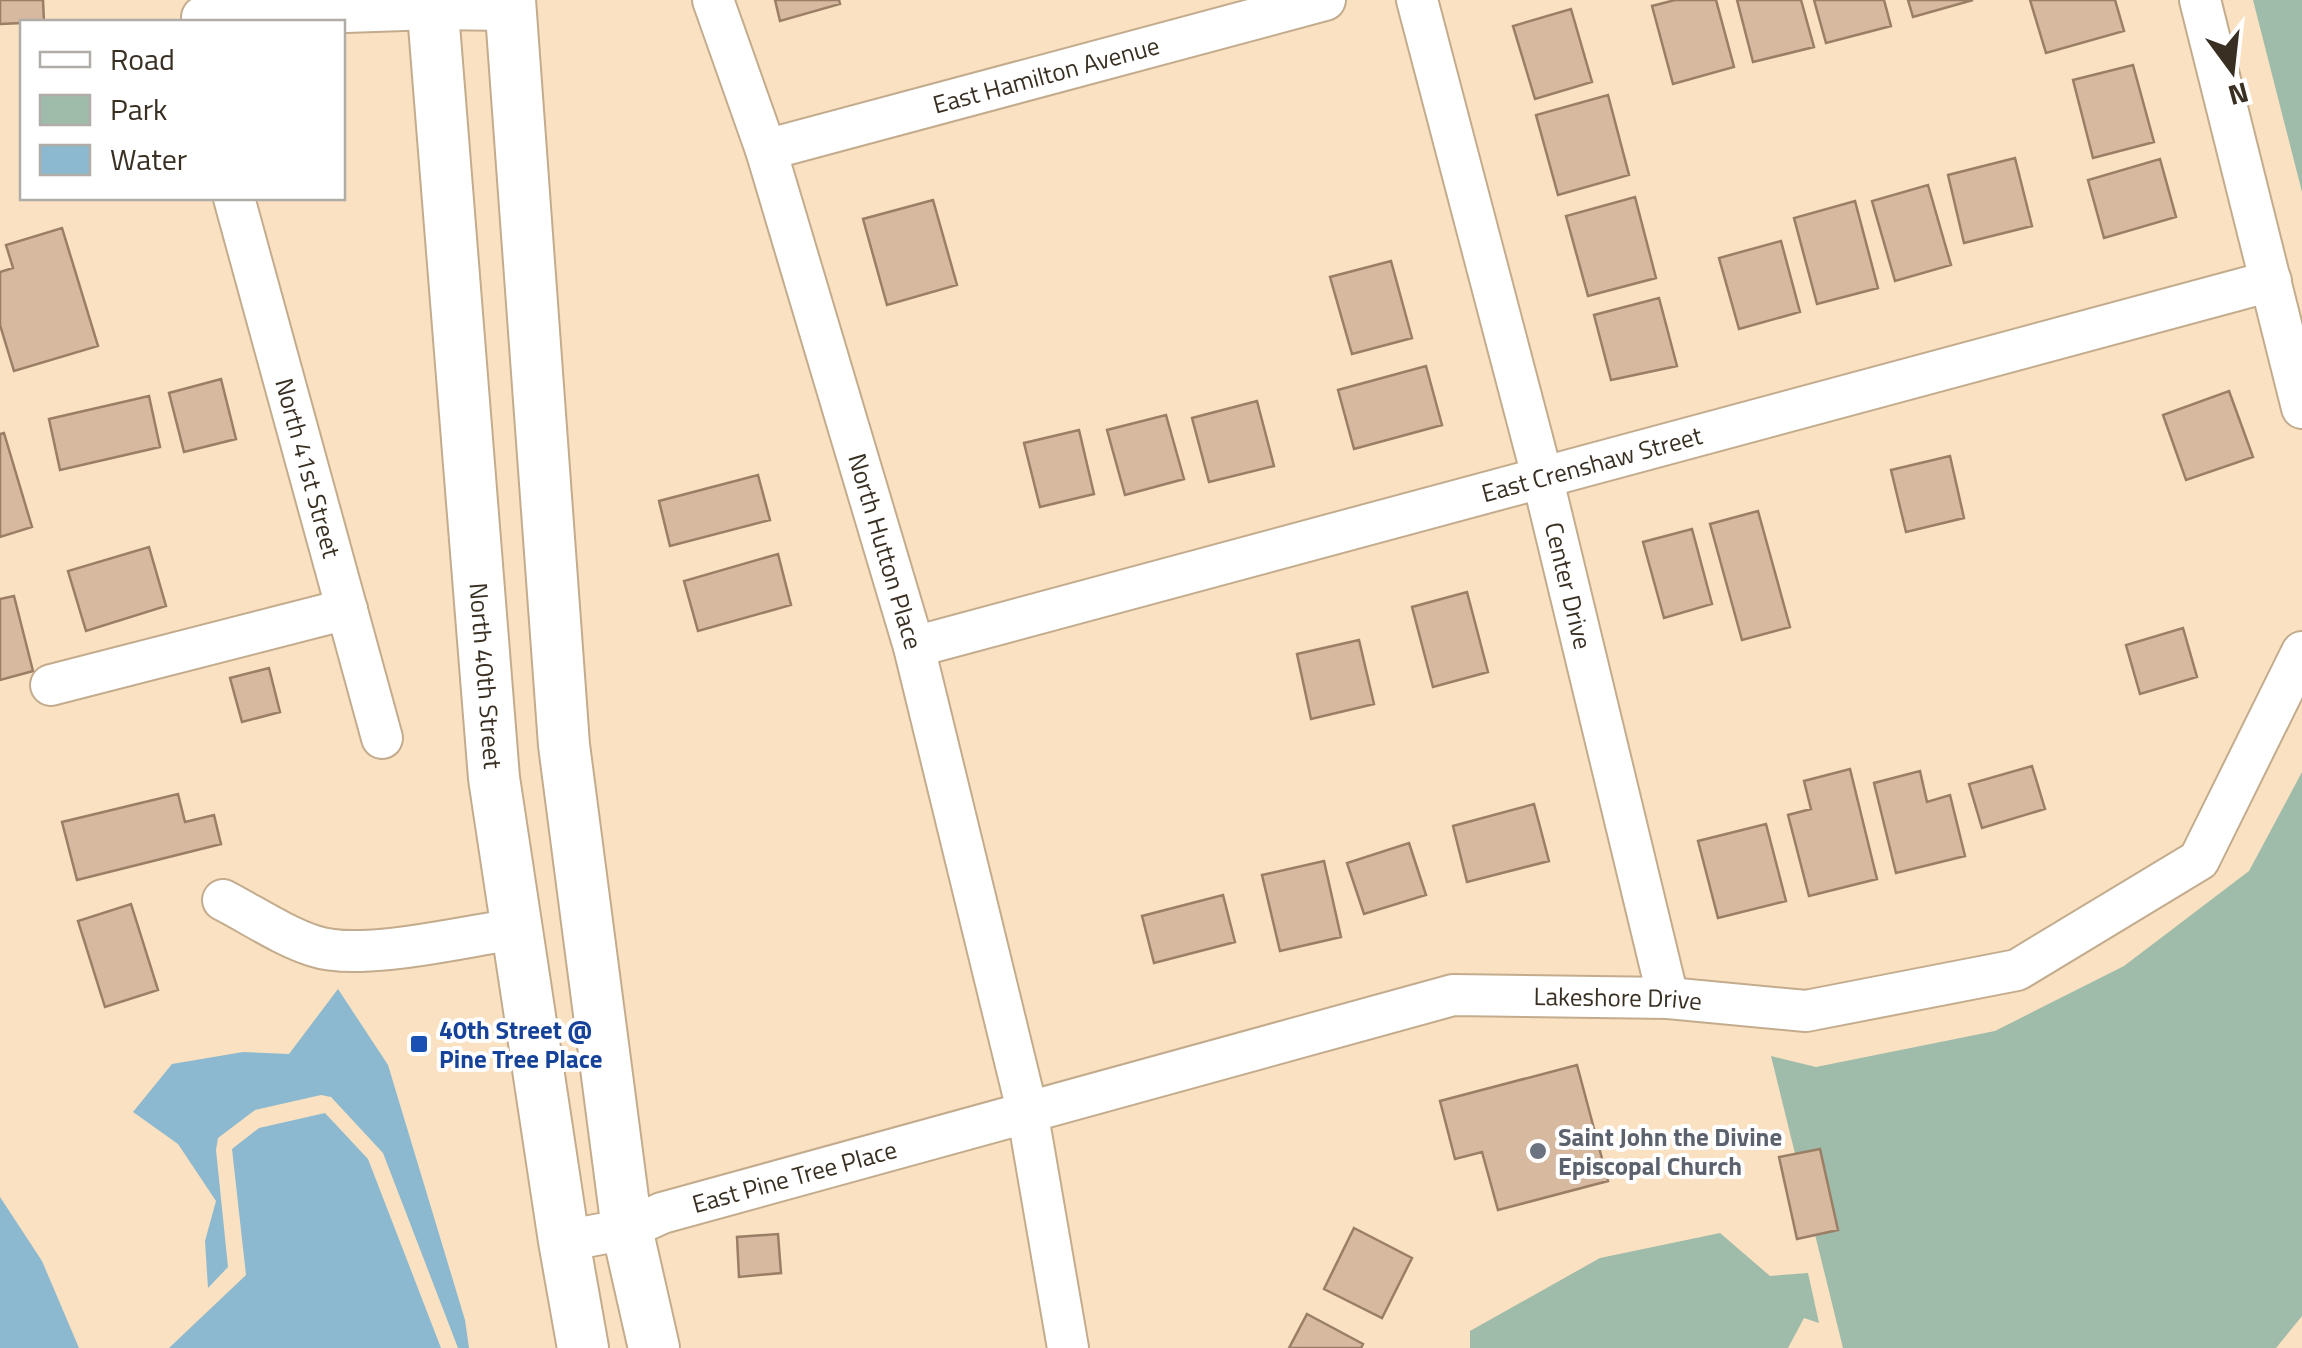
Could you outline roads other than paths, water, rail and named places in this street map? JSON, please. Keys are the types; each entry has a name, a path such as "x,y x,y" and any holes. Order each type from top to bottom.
{"main road":[{"name":"North 40th Street","path":"432,4 494,778 564,1241 584,1348"},
{"path":"511,5 564,745 627,1228 654,1348"}],"street":[{"name":"North Hutton Place","path":"714,0 766,150 914,646 1027,1110"},
{"name":"East Hamilton Avenue","path":"766,150 1324,0"},
{"name":"Center Drive","path":"1417,0 1542,476 1668,998"},
{"path":"2200,0 2302,408"},
{"path":"202,13 432,4 511,5"},
{"name":"North 41st Street","path":"235,200 382,738"},
{"name":"East Crenshaw Street","path":"914,646 2272,281"},
{"path":"51,685 347,609"},
{"name":"Lakeshore Drive","path":"1027,1110 1454,995 1668,998 1806,1012 2017,970 2199,860 2302,652"},
{"path":"223,900 314,946 338,950 375,950 517,929"},
{"path":"1027,1110 1068,1348"},
{"name":"East Pine Tree Place","path":"564,1241 627,1228 662,1213 1027,1110"}],"water":[{"path":"338,989 388,1065 465,1320 469,1348 458,1348 383,1153 331,1097 321,1095 255,1110 218,1138 228,1267 208,1288 205,1241 216,1201 178,1144 133,1112 172,1064 243,1052 289,1054"},
{"path":"325,1113 368,1159 441,1348 169,1348 246,1275 232,1149 259,1128"},
{"path":"0,1197 42,1261 79,1348 0,1348"}],"place":[{"name":"40th Street @ Pine Tree Place","path":"419,1044"},
{"name":"Saint John the Divine Episcopal Church","path":"1538,1151"}]}
